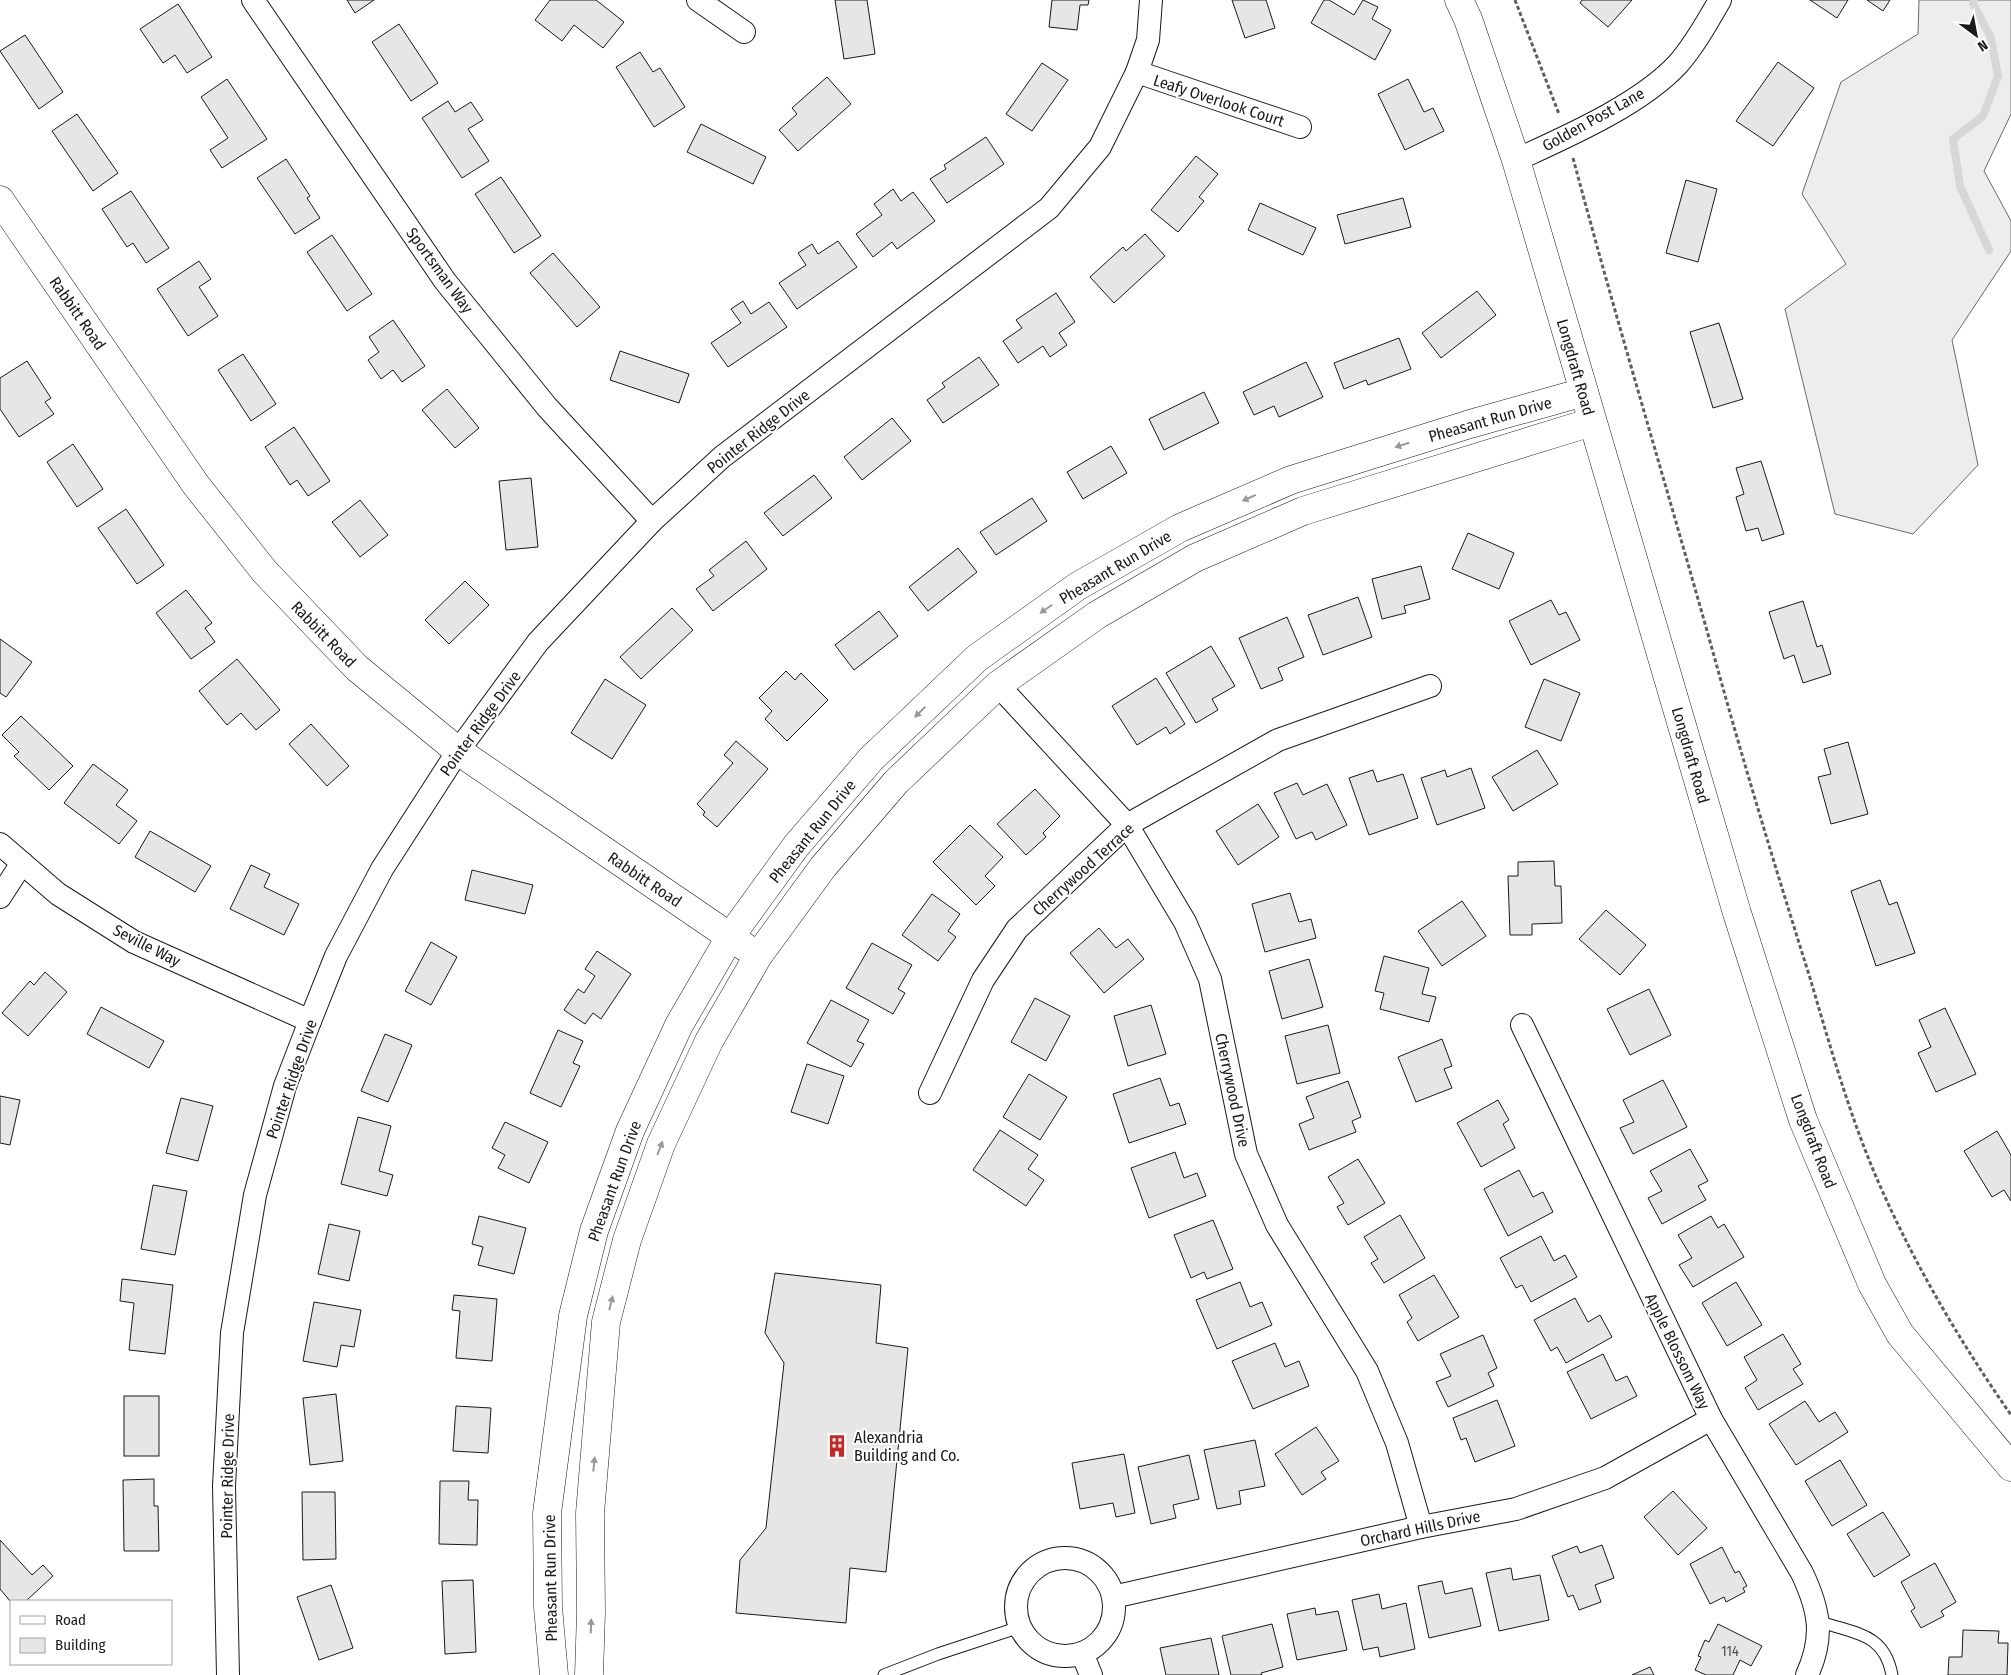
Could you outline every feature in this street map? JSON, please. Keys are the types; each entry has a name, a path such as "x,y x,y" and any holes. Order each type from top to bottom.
{"street":[{"name":"Sportsman Way","path":"253,0 445,281 547,407 652,520"},
{"path":"698,0 744,32"},
{"name":"Pointer Ridge Drive","path":"228,1675 224,1486 232,1333 255,1195 285,1086 310,1021 336,956 382,869 458,751 538,642 652,520 722,457 1049,208 1100,147 1137,72 1148,40 1151,0"},
{"name":"Longdraft Road","path":"1459,0 1468,19 1516,160 1734,904 1803,1120 1872,1284 1900,1334 2011,1467"},
{"name":"Golden Post Lane","path":"1516,160 1567,136 1636,98 1678,64 1720,0"},
{"name":"Leafy Overlook Court","path":"1137,72 1300,127"},
{"name":"Rabbitt Road","path":"0,200 196,485 265,572 357,668 458,751 758,956"},
{"name":"Pheasant Run Drive","path":"554,1675 548,1607 547,1513 573,1316 594,1231 630,1131 679,1025 730,938 796,846 871,759 977,658 1078,586 1180,528 1291,480 1470,424 1584,392"},
{"name":"Pheasant Run Drive","path":"589,1675 592,1612 590,1513 606,1322 627,1240 661,1144 709,1041 758,956 823,867 896,782 998,685 1097,615 1204,554 1303,511 1592,422"},
{"name":"Cherrywood Drive","path":"998,685 1127,826 1185,922 1210,979 1246,1154 1277,1225 1367,1371 1397,1443 1421,1527"},
{"name":"Cherrywood Terrace","path":"930,1093 983,980 1017,929 1127,826 1278,740 1430,686"},
{"name":"Seville Way","path":"0,844 58,894 134,942 310,1021"},
{"path":"0,897 22,863"},
{"name":"Apple Blossom Way","path":"1522,1025 1711,1419 1802,1572 1814,1598 1819,1621 1816,1644 1808,1675"},
{"name":"Orchard Hills Drive","path":"1114,1597 1421,1527 1516,1509 1606,1478 1711,1419"},
{"path":"1064,1558 1090,1565 1101,1573 1109,1584 1114,1597 1113,1620 1108,1631 1093,1648 1082,1653 1061,1656 1041,1650 1025,1636 1020,1627 1016,1607 1020,1587 1028,1575 1038,1566 1050,1560 1064,1558"},
{"path":"1082,1653 1091,1675"}],"lane":[{"path":"1819,1621 1856,1631 1879,1646 1886,1654 1892,1675"},
{"path":"884,1675 938,1654 1020,1627"}],"path":[{"path":"1515,0 1567,136 1606,282 1743,759 1852,1115 1880,1185 1906,1242 1950,1322 2011,1415"}],"shaded area":[{"path":"1919,0 2011,0 2011,114 1984,171 2011,221 2011,251 1952,340 1978,465 1913,534 1835,514 1785,309 1846,264 1802,194 1841,82 1918,34"}],"building":[{"path":"347,0 374,0 355,13"},
{"path":"550,0 596,0 624,22 603,48 574,25 562,41 535,20"},
{"path":"835,0 867,0 875,54 844,59"},
{"path":"1052,0 1089,0 1088,5 1080,5 1077,30 1049,27"},
{"path":"1232,0 1266,0 1275,28 1245,38"},
{"path":"1324,0 1329,0 1354,15 1363,0 1378,7 1372,19 1391,30 1375,60 1311,23"},
{"path":"1582,0 1632,0 1608,27 1580,3"},
{"path":"1810,0 1848,0 1837,18"},
{"path":"1867,0 1890,0 1883,11"},
{"path":"178,4 212,57 187,73 175,55 163,63 140,29"},
{"path":"399,24 438,83 411,101 372,42"},
{"path":"25,35 63,92 39,109 0,51"},
{"path":"640,52 653,72 660,68 685,107 654,127 616,67"},
{"path":"1778,62 1814,88 1773,146 1736,121"},
{"path":"1042,63 1068,80 1032,131 1006,114"},
{"path":"827,77 851,104 798,151 779,130 797,114 792,108"},
{"path":"227,79 267,139 222,168 210,150 228,138 201,97"},
{"path":"1408,79 1424,112 1433,108 1444,131 1405,150 1378,94"},
{"path":"448,101 455,112 471,102 483,120 468,129 489,161 462,178 422,118"},
{"path":"77,114 118,173 93,191 52,131"},
{"path":"701,124 766,157 753,184 687,152"},
{"path":"986,137 1004,164 947,203 930,179 946,169 944,165"},
{"path":"1196,156 1218,174 1199,197 1204,201 1178,232 1151,210"},
{"path":"286,159 310,196 307,198 320,218 295,234 257,178"},
{"path":"501,177 541,236 514,253 475,194"},
{"path":"1686,180 1717,189 1698,262 1666,253"},
{"path":"893,189 901,201 913,192 935,221 897,249 892,242 873,257 856,234 882,215 874,204"},
{"path":"131,191 169,248 146,263 133,243 127,247 102,209"},
{"path":"1403,198 1411,227 1345,244 1337,215"},
{"path":"1260,203 1316,228 1303,255 1248,230"},
{"path":"1145,234 1165,256 1114,303 1090,277 1123,247 1126,251"},
{"path":"332,235 372,294 347,311 307,252"},
{"path":"838,241 857,267 797,309 779,283 806,265 798,253 812,244 818,254"},
{"path":"553,253 600,307 577,327 530,273"},
{"path":"199,261 211,279 199,287 218,316 188,336 157,289"},
{"path":"1477,291 1496,315 1441,358 1422,333"},
{"path":"1056,293 1075,322 1059,333 1067,345 1050,357 1043,346 1018,363 1003,341 1022,328 1016,320"},
{"path":"743,301 751,314 769,302 787,327 728,367 711,343 741,323 731,309"},
{"path":"393,320 425,366 402,382 393,370 381,379 368,360 379,352 369,337"},
{"path":"1719,323 1743,399 1713,408 1690,332"},
{"path":"1399,338 1411,369 1368,385 1366,380 1344,389 1334,363"},
{"path":"620,351 689,374 679,403 610,380"},
{"path":"243,354 276,404 251,421 218,370"},
{"path":"979,357 999,385 943,423 927,400 945,387 942,383"},
{"path":"27,361 51,398 45,402 54,414 19,437 0,409 0,378"},
{"path":"1306,362 1323,397 1279,417 1274,406 1254,415 1243,392"},
{"path":"447,389 479,428 455,448 422,410"},
{"path":"1204,392 1219,423 1164,450 1149,419"},
{"path":"892,418 911,441 862,480 844,457"},
{"path":"294,427 330,481 308,496 297,480 290,485 265,447"},
{"path":"73,444 103,489 77,507 47,462"},
{"path":"1111,446 1127,473 1083,499 1067,472"},
{"path":"1761,461 1784,534 1762,541 1758,528 1746,531 1736,497 1744,494 1736,468"},
{"path":"814,475 832,498 783,536 764,513"},
{"path":"531,478 538,547 506,550 499,481"},
{"path":"1032,498 1047,521 996,555 980,532"},
{"path":"360,500 388,535 360,557 332,522"},
{"path":"126,509 164,565 137,584 98,528"},
{"path":"1468,533 1514,553 1499,589 1452,569"},
{"path":"746,541 767,569 713,611 696,589 714,576 709,570"},
{"path":"958,548 977,572 928,611 909,587"},
{"path":"1421,566 1430,599 1404,606 1406,613 1382,619 1372,579"},
{"path":"465,581 489,605 449,644 425,620"},
{"path":"186,590 212,623 205,628 215,642 191,659 156,613"},
{"path":"1358,597 1372,637 1323,655 1308,615"},
{"path":"1551,600 1559,615 1566,612 1580,640 1531,665 1509,621"},
{"path":"1803,601 1817,647 1822,645 1831,674 1803,683 1794,655 1784,659 1769,612"},
{"path":"672,608 693,630 641,679 620,657"},
{"path":"879,611 898,636 854,670 835,645"},
{"path":"1287,617 1304,657 1278,668 1283,680 1261,689 1239,638"},
{"path":"0,639 32,662 6,697 0,693"},
{"path":"1211,646 1235,686 1212,699 1218,710 1196,723 1166,673"},
{"path":"237,659 280,710 256,730 241,713 227,725 199,691"},
{"path":"786,671 795,680 801,673 828,700 787,741 765,719 772,711 759,698"},
{"path":"1156,678 1185,724 1170,734 1166,727 1137,745 1112,706"},
{"path":"605,679 646,705 612,759 571,733"},
{"path":"1544,679 1580,693 1561,741 1525,727"},
{"path":"21,716 73,766 49,790 14,756 19,752 2,735"},
{"path":"311,724 349,766 327,786 289,744"},
{"path":"736,741 768,769 717,827 703,815 705,812 697,804 733,763 724,755"},
{"path":"1848,742 1868,814 1831,824 1818,777 1831,774 1824,749"},
{"path":"1537,750 1558,784 1513,811 1492,777"},
{"path":"93,764 128,790 116,805 137,821 119,844 64,803"},
{"path":"1471,768 1485,808 1437,825 1421,778 1445,770 1447,777"},
{"path":"1373,770 1377,782 1403,774 1418,818 1369,835 1349,778"},
{"path":"1297,783 1303,795 1327,784 1347,825 1316,840 1312,832 1296,839 1274,793"},
{"path":"1035,789 1060,816 1043,833 1046,837 1026,855 997,824"},
{"path":"1258,804 1279,837 1238,865 1216,831"},
{"path":"970,825 1003,857 985,876 995,886 976,905 933,862"},
{"path":"150,831 211,866 195,892 135,857"},
{"path":"1554,861 1555,886 1561,886 1562,923 1532,924 1532,935 1510,935 1508,876 1518,876 1518,862"},
{"path":"251,865 270,874 264,887 299,904 284,935 230,909"},
{"path":"472,870 533,885 525,914 465,900"},
{"path":"1880,880 1889,905 1897,902 1915,953 1876,966 1851,891"},
{"path":"1290,893 1299,922 1311,919 1316,938 1265,952 1252,904"},
{"path":"932,894 960,914 948,931 956,937 938,961 902,935"},
{"path":"1462,901 1486,936 1442,966 1418,931"},
{"path":"1606,910 1646,945 1620,975 1579,939"},
{"path":"1099,928 1116,948 1128,939 1144,959 1104,993 1070,953"},
{"path":"431,942 457,957 431,1005 405,991"},
{"path":"872,943 912,965 898,989 905,993 893,1014 846,988"},
{"path":"597,951 631,974 601,1019 593,1013 585,1024 564,1010 578,989 584,993 595,976 585,969"},
{"path":"1384,956 1429,968 1422,994 1436,997 1429,1022 1380,1009 1384,993 1375,991"},
{"path":"1309,959 1323,1007 1282,1019 1269,971"},
{"path":"45,972 67,992 28,1036 2,1013 30,981 34,985"},
{"path":"1649,989 1671,1035 1630,1055 1607,1009"},
{"path":"1035,998 1070,1016 1046,1061 1011,1042"},
{"path":"831,1000 869,1020 857,1041 864,1044 851,1067 807,1043"},
{"path":"1151,1005 1166,1054 1128,1066 1114,1016"},
{"path":"101,1007 164,1041 149,1068 87,1034"},
{"path":"1945,1008 1976,1074 1936,1092 1918,1053 1931,1047 1919,1020"},
{"path":"1328,1025 1340,1073 1297,1084 1285,1036"},
{"path":"558,1030 583,1041 573,1063 580,1066 561,1107 530,1093"},
{"path":"385,1034 412,1045 388,1102 361,1091"},
{"path":"1442,1039 1452,1066 1444,1069 1452,1088 1416,1102 1398,1057"},
{"path":"807,1064 844,1076 828,1124 791,1112"},
{"path":"1029,1074 1067,1097 1040,1140 1003,1117"},
{"path":"1160,1078 1170,1106 1179,1103 1186,1124 1129,1143 1113,1094"},
{"path":"1663,1080 1687,1127 1633,1154 1620,1128 1634,1122 1623,1100"},
{"path":"1348,1081 1361,1117 1352,1121 1356,1132 1309,1150 1299,1124 1314,1118 1306,1097"},
{"path":"0,1096 20,1100 10,1145 0,1143"},
{"path":"181,1098 213,1106 198,1161 166,1153"},
{"path":"1498,1100 1509,1120 1503,1124 1515,1148 1481,1167 1457,1123"},
{"path":"358,1117 391,1126 379,1171 393,1175 387,1196 341,1184"},
{"path":"505,1122 548,1142 529,1183 498,1168 505,1155 492,1148"},
{"path":"1000,1130 1038,1155 1028,1169 1044,1180 1026,1206 973,1170"},
{"path":"1997,1131 2011,1155 2011,1201 2004,1190 1992,1197 1964,1151"},
{"path":"1690,1149 1708,1181 1698,1186 1706,1200 1662,1224 1648,1198 1662,1191 1650,1171"},
{"path":"1175,1152 1184,1178 1197,1173 1206,1196 1149,1218 1131,1168"},
{"path":"1358,1159 1385,1203 1348,1225 1337,1207 1344,1203 1328,1177"},
{"path":"1519,1170 1533,1197 1543,1192 1553,1212 1508,1236 1484,1189"},
{"path":"153,1185 187,1191 175,1255 141,1249"},
{"path":"1400,1215 1425,1258 1384,1283 1371,1263 1378,1259 1364,1237"},
{"path":"479,1216 526,1228 514,1274 478,1265 483,1247 472,1244"},
{"path":"1711,1216 1718,1228 1724,1224 1744,1257 1693,1287 1679,1265 1692,1258 1678,1235"},
{"path":"1213,1220 1233,1269 1207,1279 1204,1272 1191,1278 1174,1235"},
{"path":"329,1224 360,1231 349,1281 318,1274"},
{"path":"1541,1236 1554,1261 1565,1255 1577,1277 1531,1302 1522,1285 1516,1288 1500,1258"},
{"name":"Alexandria Building and Co.","path":"775,1273 881,1285 876,1343 908,1348 886,1572 850,1568 846,1623 736,1613 740,1560 766,1528 784,1363 765,1333"},
{"path":"1434,1275 1459,1317 1418,1341 1407,1322 1412,1318 1399,1295"},
{"path":"122,1279 173,1285 165,1354 129,1350 134,1303 120,1301"},
{"path":"1240,1282 1250,1307 1262,1302 1272,1325 1217,1349 1196,1300"},
{"path":"1736,1282 1762,1325 1727,1346 1702,1303"},
{"path":"454,1295 497,1299 492,1361 456,1358 460,1311 452,1310"},
{"path":"1575,1298 1588,1322 1600,1315 1612,1337 1566,1363 1557,1347 1551,1351 1534,1320"},
{"path":"314,1302 361,1310 354,1347 341,1345 337,1367 303,1361"},
{"path":"1783,1334 1801,1364 1793,1369 1803,1384 1758,1410 1745,1388 1757,1380 1744,1357"},
{"path":"1483,1335 1497,1368 1488,1373 1494,1386 1448,1407 1436,1382 1451,1376 1440,1354"},
{"path":"1275,1343 1285,1367 1299,1361 1309,1386 1253,1409 1232,1361"},
{"path":"1603,1354 1616,1381 1627,1376 1637,1396 1591,1419 1567,1372"},
{"path":"336,1394 343,1461 310,1465 303,1398"},
{"path":"124,1396 159,1396 159,1456 124,1456"},
{"path":"1497,1400 1515,1446 1475,1462 1466,1438 1461,1440 1453,1418"},
{"path":"1805,1401 1819,1422 1835,1412 1848,1432 1796,1465 1769,1424"},
{"path":"456,1406 491,1408 488,1453 453,1451"},
{"path":"1316,1427 1339,1461 1321,1472 1326,1479 1302,1495 1275,1454"},
{"path":"1255,1440 1265,1486 1239,1491 1241,1504 1217,1509 1204,1450"},
{"path":"1124,1454 1135,1513 1116,1517 1113,1503 1080,1509 1072,1463"},
{"path":"1189,1455 1199,1499 1173,1505 1176,1518 1151,1524 1138,1467"},
{"path":"1840,1460 1867,1505 1832,1526 1805,1481"},
{"path":"154,1479 154,1506 158,1506 159,1551 124,1551 123,1480"},
{"path":"440,1481 469,1481 468,1500 478,1500 477,1545 439,1544"},
{"path":"1673,1491 1707,1528 1678,1555 1644,1517"},
{"path":"302,1492 335,1492 336,1559 303,1560"},
{"path":"1883,1512 1910,1555 1874,1577 1847,1534"},
{"path":"0,1540 32,1575 43,1565 53,1576 27,1600 10,1601 0,1589"},
{"path":"1602,1545 1614,1578 1595,1585 1601,1602 1579,1610 1573,1595 1568,1597 1552,1556 1577,1546 1580,1553"},
{"path":"1722,1547 1735,1573 1739,1571 1747,1586 1743,1588 1745,1592 1726,1602 1724,1597 1710,1604 1690,1564"},
{"path":"1935,1563 1956,1602 1941,1611 1944,1616 1921,1628 1911,1611 1915,1608 1901,1582"},
{"path":"1511,1568 1513,1580 1540,1575 1549,1620 1499,1631 1486,1573"},
{"path":"473,1580 476,1652 445,1654 442,1581"},
{"path":"1442,1581 1445,1594 1472,1588 1481,1626 1429,1638 1418,1586"},
{"path":"331,1585 353,1648 319,1660 297,1597"},
{"path":"1379,1594 1382,1609 1406,1603 1415,1649 1380,1657 1378,1647 1363,1650 1352,1600"},
{"path":"1315,1608 1316,1615 1338,1611 1347,1650 1297,1660 1287,1614"},
{"path":"1272,1624 1283,1667 1261,1673 1262,1675 1231,1675 1222,1636"},
{"path":"1718,1624 1762,1646 1751,1666 1740,1660 1733,1675 1706,1675 1695,1670 1701,1657 1698,1656 1705,1640 1709,1642"},
{"path":"1963,1630 1999,1631 1998,1643 2008,1643 2007,1675 1948,1675 1949,1657 1962,1657"},
{"path":"1211,1638 1219,1675 1166,1675 1160,1648"},
{"path":"1650,1667 1654,1675 1632,1675"}],"waterway":[{"path":"1974,0 1973,3 1991,38 1998,76 1983,116 1953,139 1960,186 1989,250"}],"place":[{"name":"Alexandria Building and Co.","path":"837,1446"}]}
